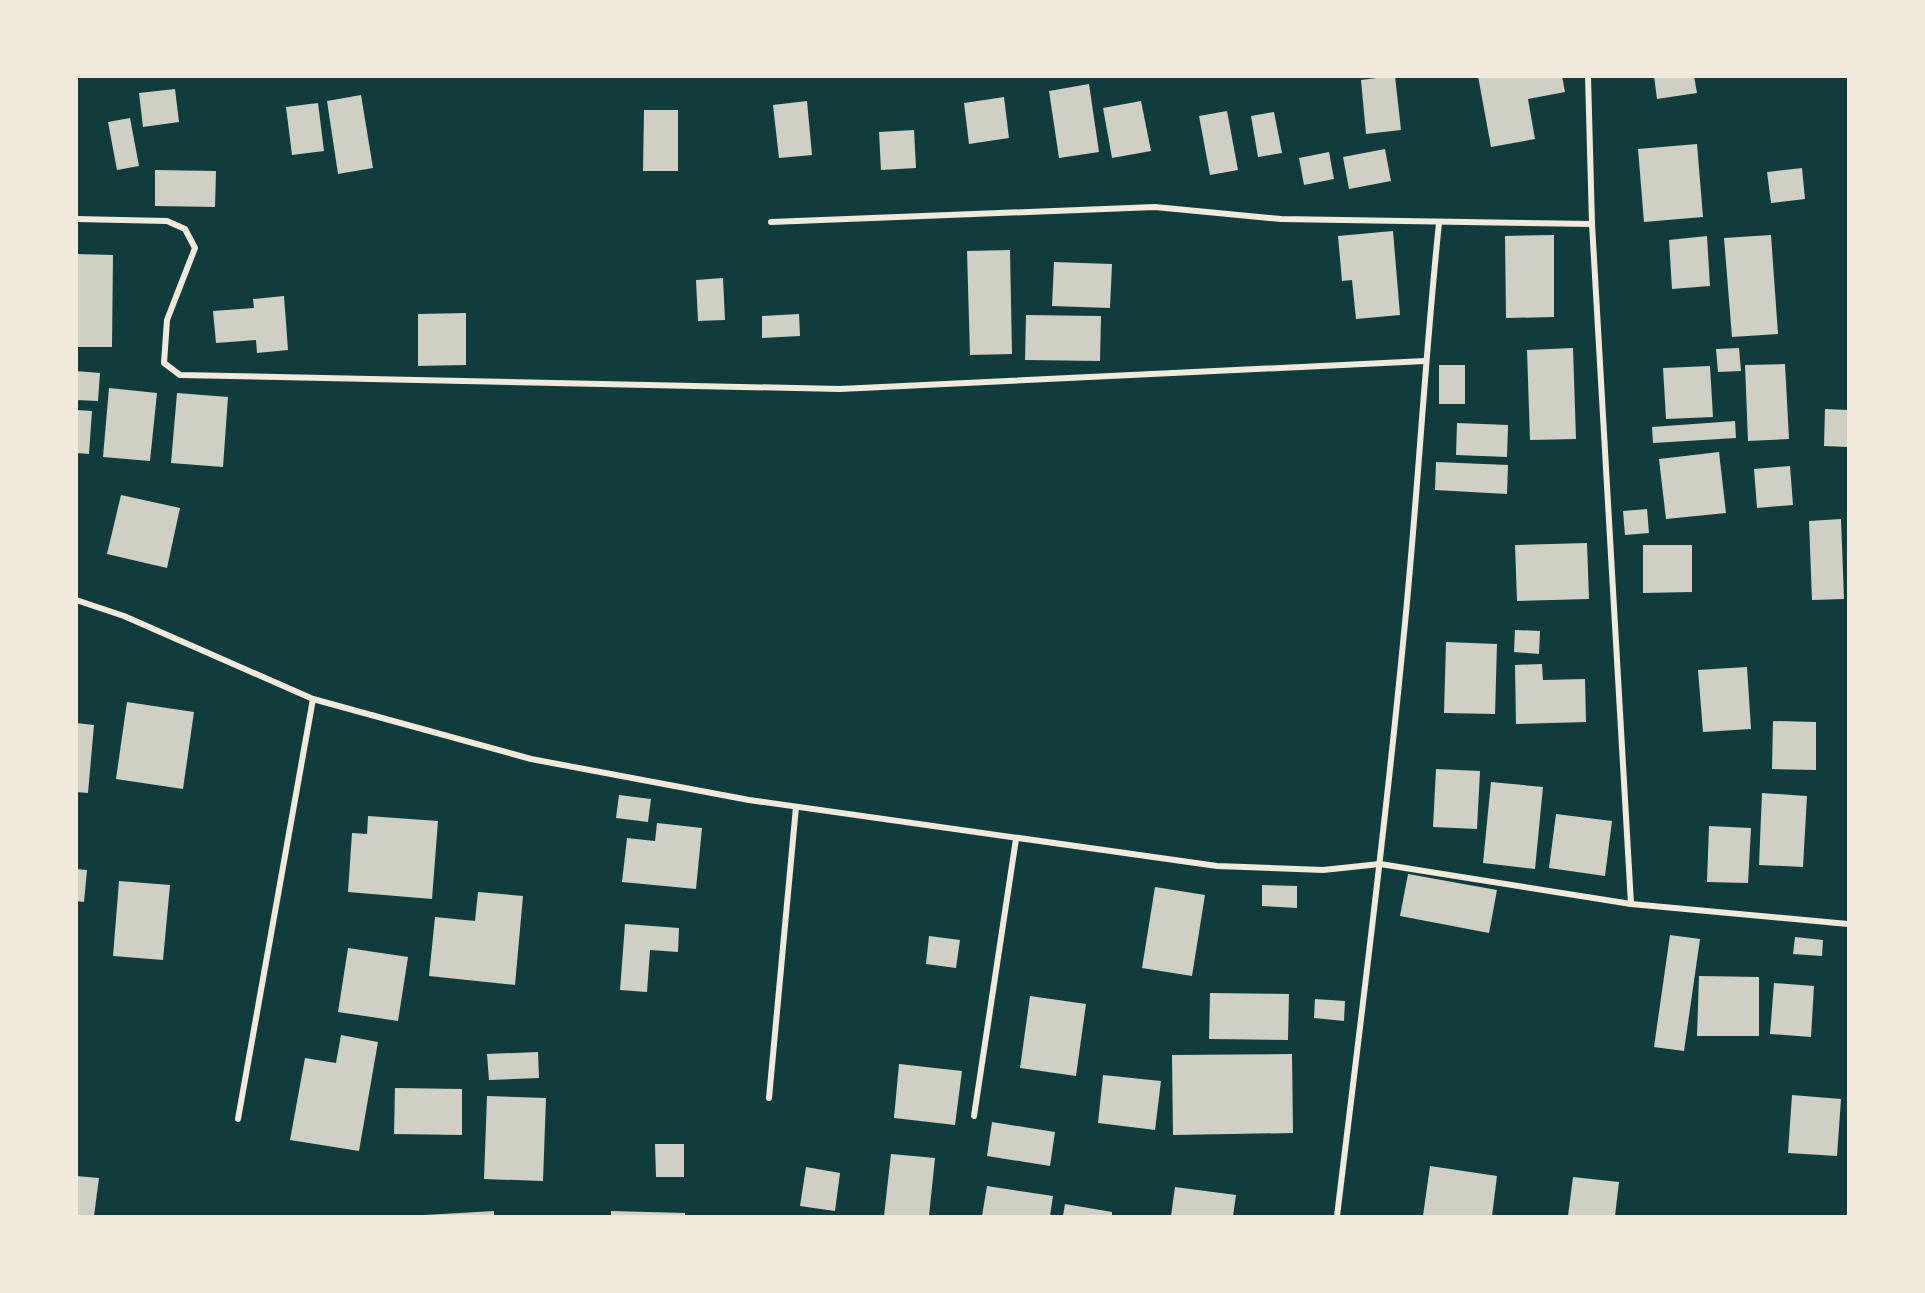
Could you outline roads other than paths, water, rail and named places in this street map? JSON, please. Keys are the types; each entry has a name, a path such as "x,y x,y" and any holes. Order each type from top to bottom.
{"street":[{"path":"1588,76 1592,224 1631,904"},
{"path":"771,222 1155,207 1281,219 1592,224"},
{"path":"76,219 167,221 185,229 195,248 166,320 164,363 180,375 840,388 1425,361"},
{"path":"1337,1216 1380,864 1406,621 1425,361 1439,223"},
{"path":"76,600 124,616 314,699 531,759 796,807 1217,866 1323,870 1380,864 1631,904 1848,924"},
{"path":"238,1119 314,699"},
{"path":"769,1098 796,807"},
{"path":"974,1116 1016,839"}]}
